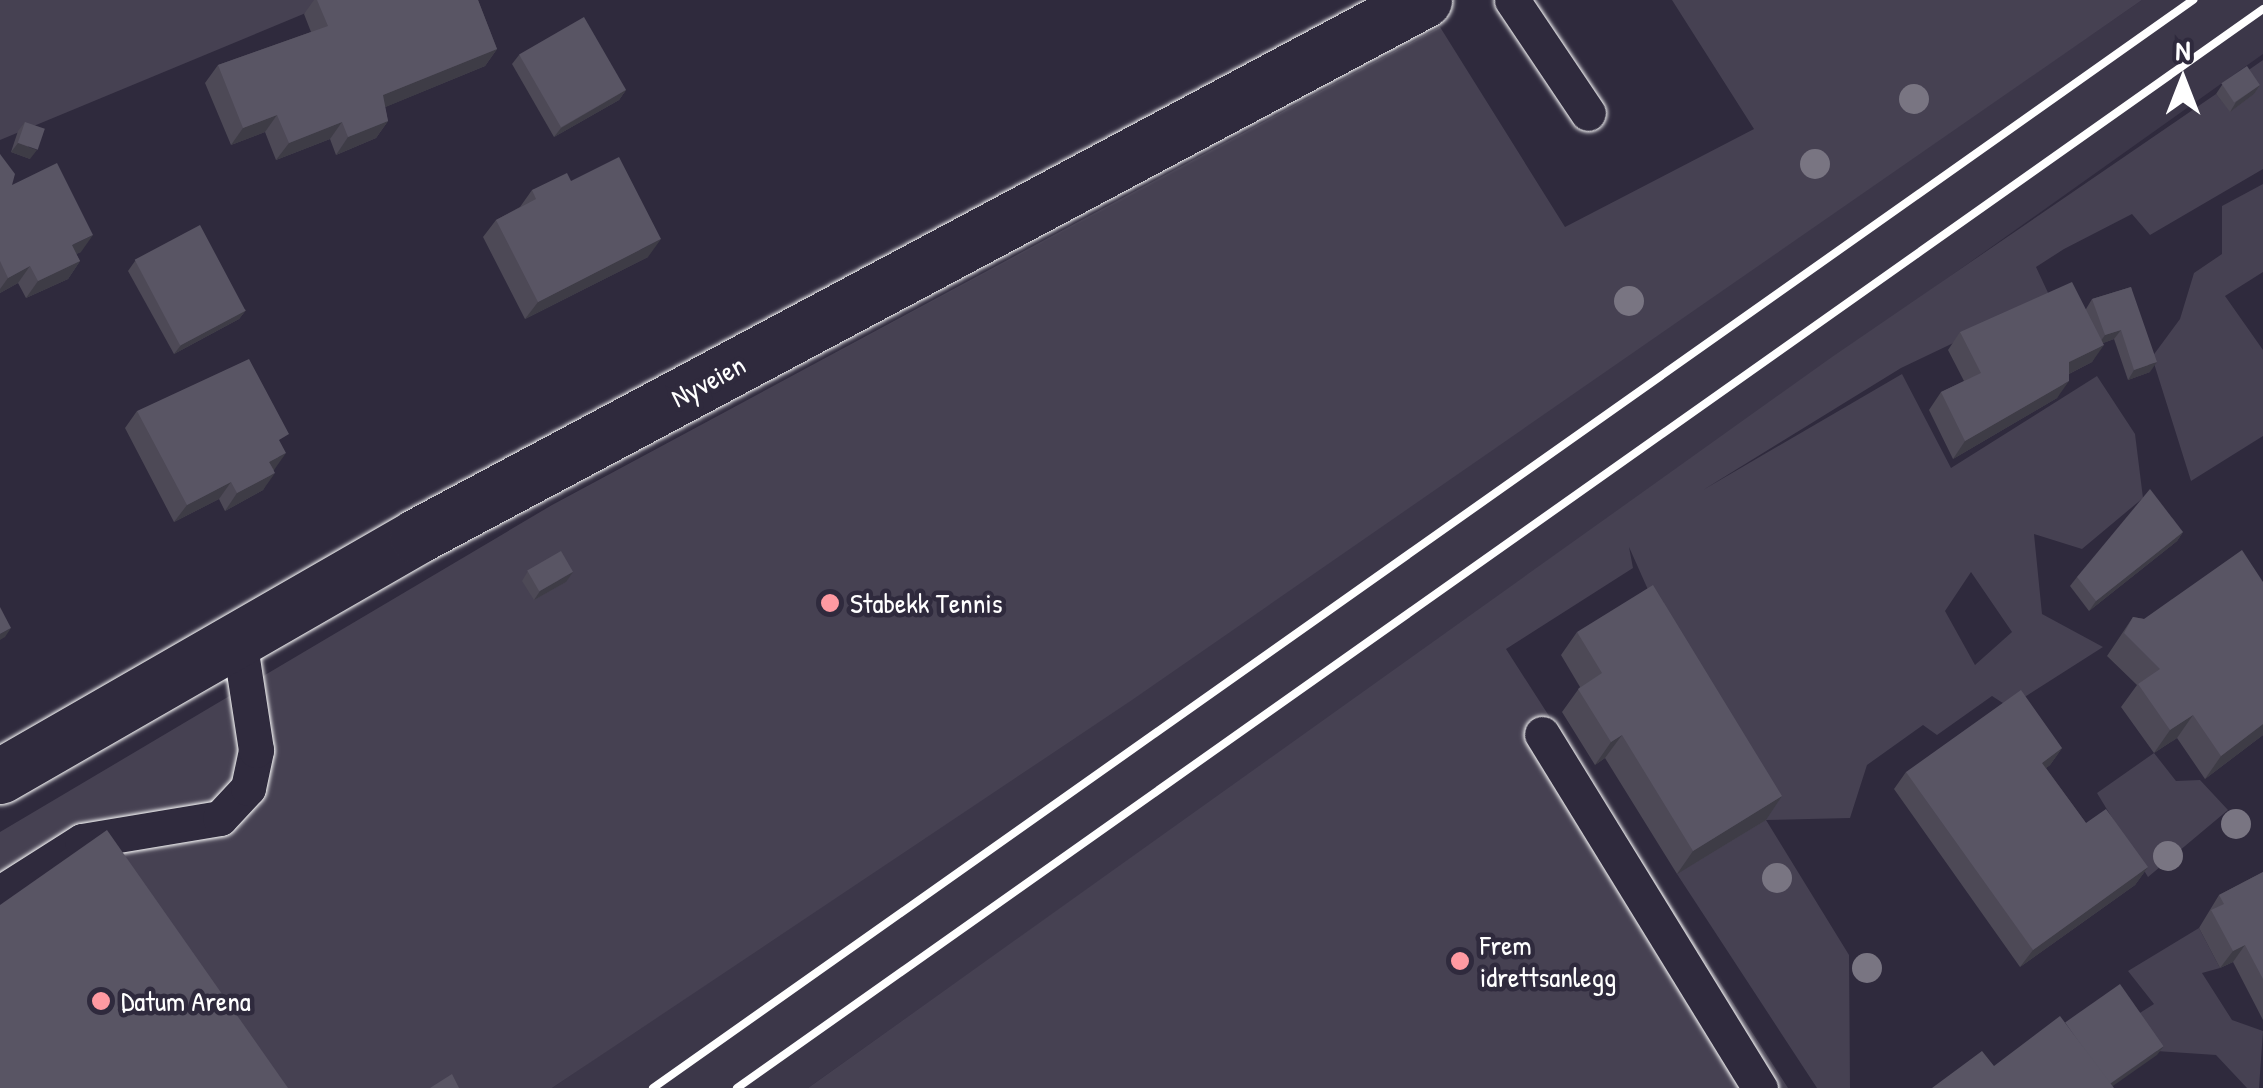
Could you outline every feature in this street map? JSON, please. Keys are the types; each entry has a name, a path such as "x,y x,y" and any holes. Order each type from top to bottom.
{"street":[{"name":"Nyveien","path":"0,776 238,638 1424,0"}],"lane":[{"path":"1512,0 1588,113"},
{"path":"0,893 82,840 220,818 248,788 256,750 238,638"},
{"path":"1542,734 1760,1088"}],"shaded area":[{"path":"0,0 337,0 0,140"},
{"name":"Stabekk Tennis","path":"1672,0 2142,0 1132,700 552,1088 0,1088 0,832 552,505 1440,27 1565,227 1754,129"},
{"path":"2142,0 2263,0 2263,54 808,1088 552,1088"},
{"path":"2263,60 2263,169 2150,235 2132,214 2064,249 2036,267 2050,297 1901,368 1703,490 1902,374 1951,468 2097,376 2135,434 2143,498 2082,549 2034,534 2042,614 2103,647 2009,707 1992,696 1937,735 1923,725 1867,765 1850,818 1766,820 1849,955 1850,1088 1817,1088 1677,874 1765,819 1698,702 1629,547 1633,568 1506,649 1788,1088 808,1088 1832,357 2216,94 2230,111 2253,94 2240,76","holes":["1971,572 2012,632 1975,665 1945,611"]},
{"path":"2263,184 2263,272 2225,296 2263,350 2263,436 2191,481 2152,357 2180,319 2194,273 2222,254 2222,206"},
{"path":"2154,753 2176,781 2200,780 2228,810 2148,877 2097,793"},
{"path":"2199,928 2220,968 2202,973 2232,1020 2263,1031 2259,1088 2247,1088 2216,1055 2156,1051 2135,1016 2154,1004 2128,971"}],"building":[{"path":"317,0 478,0 497,49 383,95 388,121 348,137 342,122 289,143 277,115 243,128 218,65 328,26"},
{"path":"584,17 626,90 561,127 519,54"},
{"path":"2247,66 2260,85 2234,102 2221,83"},
{"path":"25,122 45,129 38,150 18,143"},
{"path":"0,154 15,174 12,185 57,163 93,235 72,245 80,261 38,281 30,266 8,278 0,261"},
{"path":"619,157 661,239 538,302 496,220 536,199 532,190 567,173 571,181"},
{"path":"200,225 246,311 180,345 135,260"},
{"path":"2072,282 2104,345 2069,362 2069,381 1965,441 1941,392 1981,373 1960,332"},
{"path":"2131,287 2157,362 2134,370 2121,330 2105,335 2092,299"},
{"path":"249,359 289,434 279,440 286,453 269,462 275,473 237,493 231,482 187,505 137,411"},
{"path":"2150,489 2183,532 2096,601 2077,577"},
{"path":"2242,550 2263,582 2263,724 2221,756 2193,715 2170,730 2138,684 2160,669 2124,633 2133,617 2144,619"},
{"path":"561,551 573,572 539,591 527,570"},
{"path":"1653,585 1782,796 1693,851 1622,735 1611,742 1578,689 1602,673 1577,632"},
{"path":"0,607 11,628 0,634"},
{"path":"2021,690 2062,748 2042,763 2086,823 2106,809 2148,867 2033,950 1906,772"},
{"name":"Datum Arena","path":"107,830 288,1088 0,1088 0,905"},
{"path":"2263,872 2263,979 2245,945 2233,951 2211,910 2224,904 2219,895"},
{"path":"2120,984 2164,1046 2109,1085 2065,1022"},
{"path":"2060,1016 2114,1088 1932,1088 1982,1051 1994,1066"},
{"path":"452,1074 459,1088 430,1088"}],"railway":[{"path":"653,1088 2193,0"},
{"path":"737,1088 2263,9"}],"place":[{"name":"Stabekk Tennis","path":"830,603"},
{"name":"Frem idrettsanlegg","path":"1460,961"},
{"name":"Datum Arena","path":"101,1001"}]}
